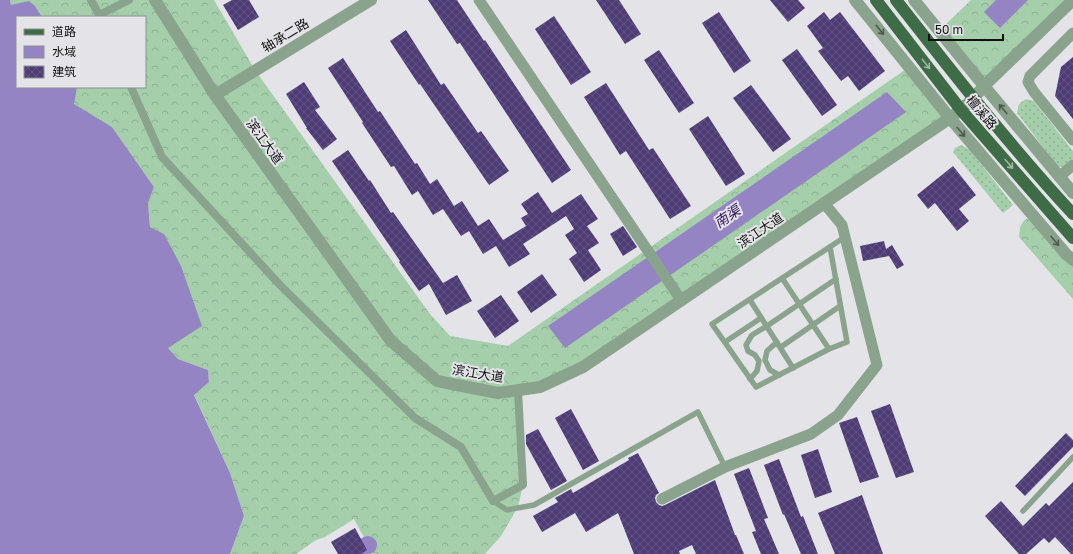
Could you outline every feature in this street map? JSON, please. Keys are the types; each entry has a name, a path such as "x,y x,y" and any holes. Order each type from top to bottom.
{"main road":[{"name":"檀溪路","path":"876,0 962,110 1073,238"},
{"name":"檀溪路","path":"896,0 974,99 1044,183 1073,214"}],"street":[{"path":"91,0 100,16 129,0"},
{"name":"滨江大道","path":"155,0 214,94 391,341 437,381 498,393 540,387 583,367 680,298 962,110 974,99 984,86 1073,0"},
{"name":"轴承二路","path":"214,94 371,0"},
{"path":"479,0 680,298"},
{"path":"856,0 950,118 1066,254 1073,260"},
{"path":"914,0 1073,193"},
{"path":"1073,33 1030,76 1028,82 1034,92 1073,140"},
{"path":"131,88 162,157 280,285 415,418 461,447 493,501 523,485 518,390"},
{"path":"1059,177 1073,165"},
{"path":"1059,177 1073,204"},
{"path":"662,499 725,467 811,434 838,415 877,365 842,225 824,203"},
{"path":"1028,209 1073,238"}],"lane":[{"path":"830,247 847,342 829,349 756,387 712,324 845,237"},
{"path":"782,278 829,349"},
{"path":"750,379 757,371 759,361 755,355 748,351 746,345 752,336 836,279"},
{"path":"750,300 793,368"},
{"path":"779,375 770,370 765,360 767,351 813,325 840,306"},
{"path":"725,342 761,318"},
{"path":"493,501 507,510 534,505 698,412 725,467"},
{"path":"1023,511 1073,457"}],"green space":[{"path":"10,0 214,0 255,70 430,314 450,336 508,346 909,67 950,118 583,367 518,390 523,485 518,507 501,536 485,554 373,554 354,519 325,537 316,540 296,554 230,554 244,516 230,473 194,394 209,382 208,370 178,359 168,348 164,235 150,227 148,203 154,187 112,127 73,104 77,88 146,88 146,16 41,16 35,6 11,5"},
{"path":"971,0 1073,0 984,86 939,31"},
{"path":"1026,99 1034,101 1073,151 1073,159 1062,167 1058,167 1017,113 1019,104"},
{"path":"961,145 970,150 1013,205 1003,213 953,152 955,148"},
{"path":"1029,218 1073,266 1073,299 1019,237 1022,223"}],"water":[{"path":"0,0 10,0 11,5 29,1 35,6 41,16 16,16 16,88 77,88 74,104 112,127 154,187 148,203 150,227 164,234 181,266 202,326 168,348 178,359 208,370 209,382 194,395 230,473 244,516 230,554 0,554"},
{"path":"996,0 1028,0 1000,28 984,12"},
{"name":"南渠","path":"887,92 906,112 565,348 548,326"}],"building":[{"path":"232,0 249,0 259,17 238,30 223,5"},
{"path":"428,0 457,0 571,170 552,183 460,43 457,44"},
{"path":"596,0 619,0 641,34 625,44"},
{"path":"770,0 798,0 805,8 788,22"},
{"path":"719,12 751,61 734,73 702,23"},
{"path":"824,12 830,20 840,12 885,71 859,91 848,76 841,81 818,51 823,48 807,26"},
{"path":"554,16 591,72 571,85 535,29"},
{"path":"406,30 441,85 444,83 478,133 481,131 509,171 489,185 390,41"},
{"path":"797,49 837,105 822,116 782,60"},
{"path":"659,50 694,103 679,113 644,60"},
{"path":"1073,57 1073,119 1055,96 1061,67"},
{"path":"343,58 378,112 380,111 430,184 437,179 454,206 462,201 478,226 489,219 503,240 526,226 521,218 528,214 521,204 538,192 552,213 581,194 598,219 587,226 599,243 588,250 601,270 584,282 569,259 577,253 565,235 574,229 566,216 523,244 530,254 509,267 496,246 483,254 469,231 461,236 443,209 433,215 418,191 412,195 394,166 391,167 328,68"},
{"path":"304,82 320,107 315,110 337,139 323,150 306,128 286,94"},
{"path":"606,83 649,150 653,148 691,206 670,219 626,151 620,155 584,97"},
{"path":"751,85 791,139 773,152 733,98"},
{"path":"708,116 745,174 726,186 689,129"},
{"path":"348,150 369,181 370,180 391,213 393,212 443,283 457,275 472,301 446,315 429,284 419,291 332,161"},
{"path":"953,166 976,195 959,209 969,221 957,231 935,203 928,209 917,195"},
{"path":"623,226 637,247 623,256 610,234"},
{"path":"884,241 886,249 892,245 904,265 897,269 889,256 863,261 860,246"},
{"path":"542,274 557,295 531,313 517,292"},
{"path":"501,295 519,321 495,338 477,311"},
{"path":"890,404 914,472 896,478 871,411"},
{"path":"571,409 599,461 583,470 555,418"},
{"path":"857,417 879,477 860,483 839,423"},
{"path":"538,429 567,481 551,490 526,444 526,435"},
{"path":"1066,433 1073,440 1073,447 1025,496 1015,486"},
{"path":"818,449 832,492 815,498 801,455"},
{"path":"638,453 659,493 655,498 659,505 665,505 715,480 735,535 744,554 696,554 692,545 679,551 680,554 634,554 618,513 586,532 575,513 542,532 533,516 558,502 555,498 571,489 573,493 629,460 628,458"},
{"path":"779,459 801,517 803,516 818,554 801,554 784,514 783,515 764,465"},
{"path":"749,468 768,518 764,519 779,554 761,554 752,532 756,531 734,474"},
{"path":"1073,482 1073,554 1071,554 1055,537 1049,543 1044,538 1026,554 1019,554 985,516 1001,501 1023,526 1046,503 1049,506"},
{"path":"862,495 883,554 835,554 818,513"},
{"path":"355,528 367,550 361,554 338,554 331,542"}],"waterway":[{"name":"南渠","path":"351,554 368,545"}]}
